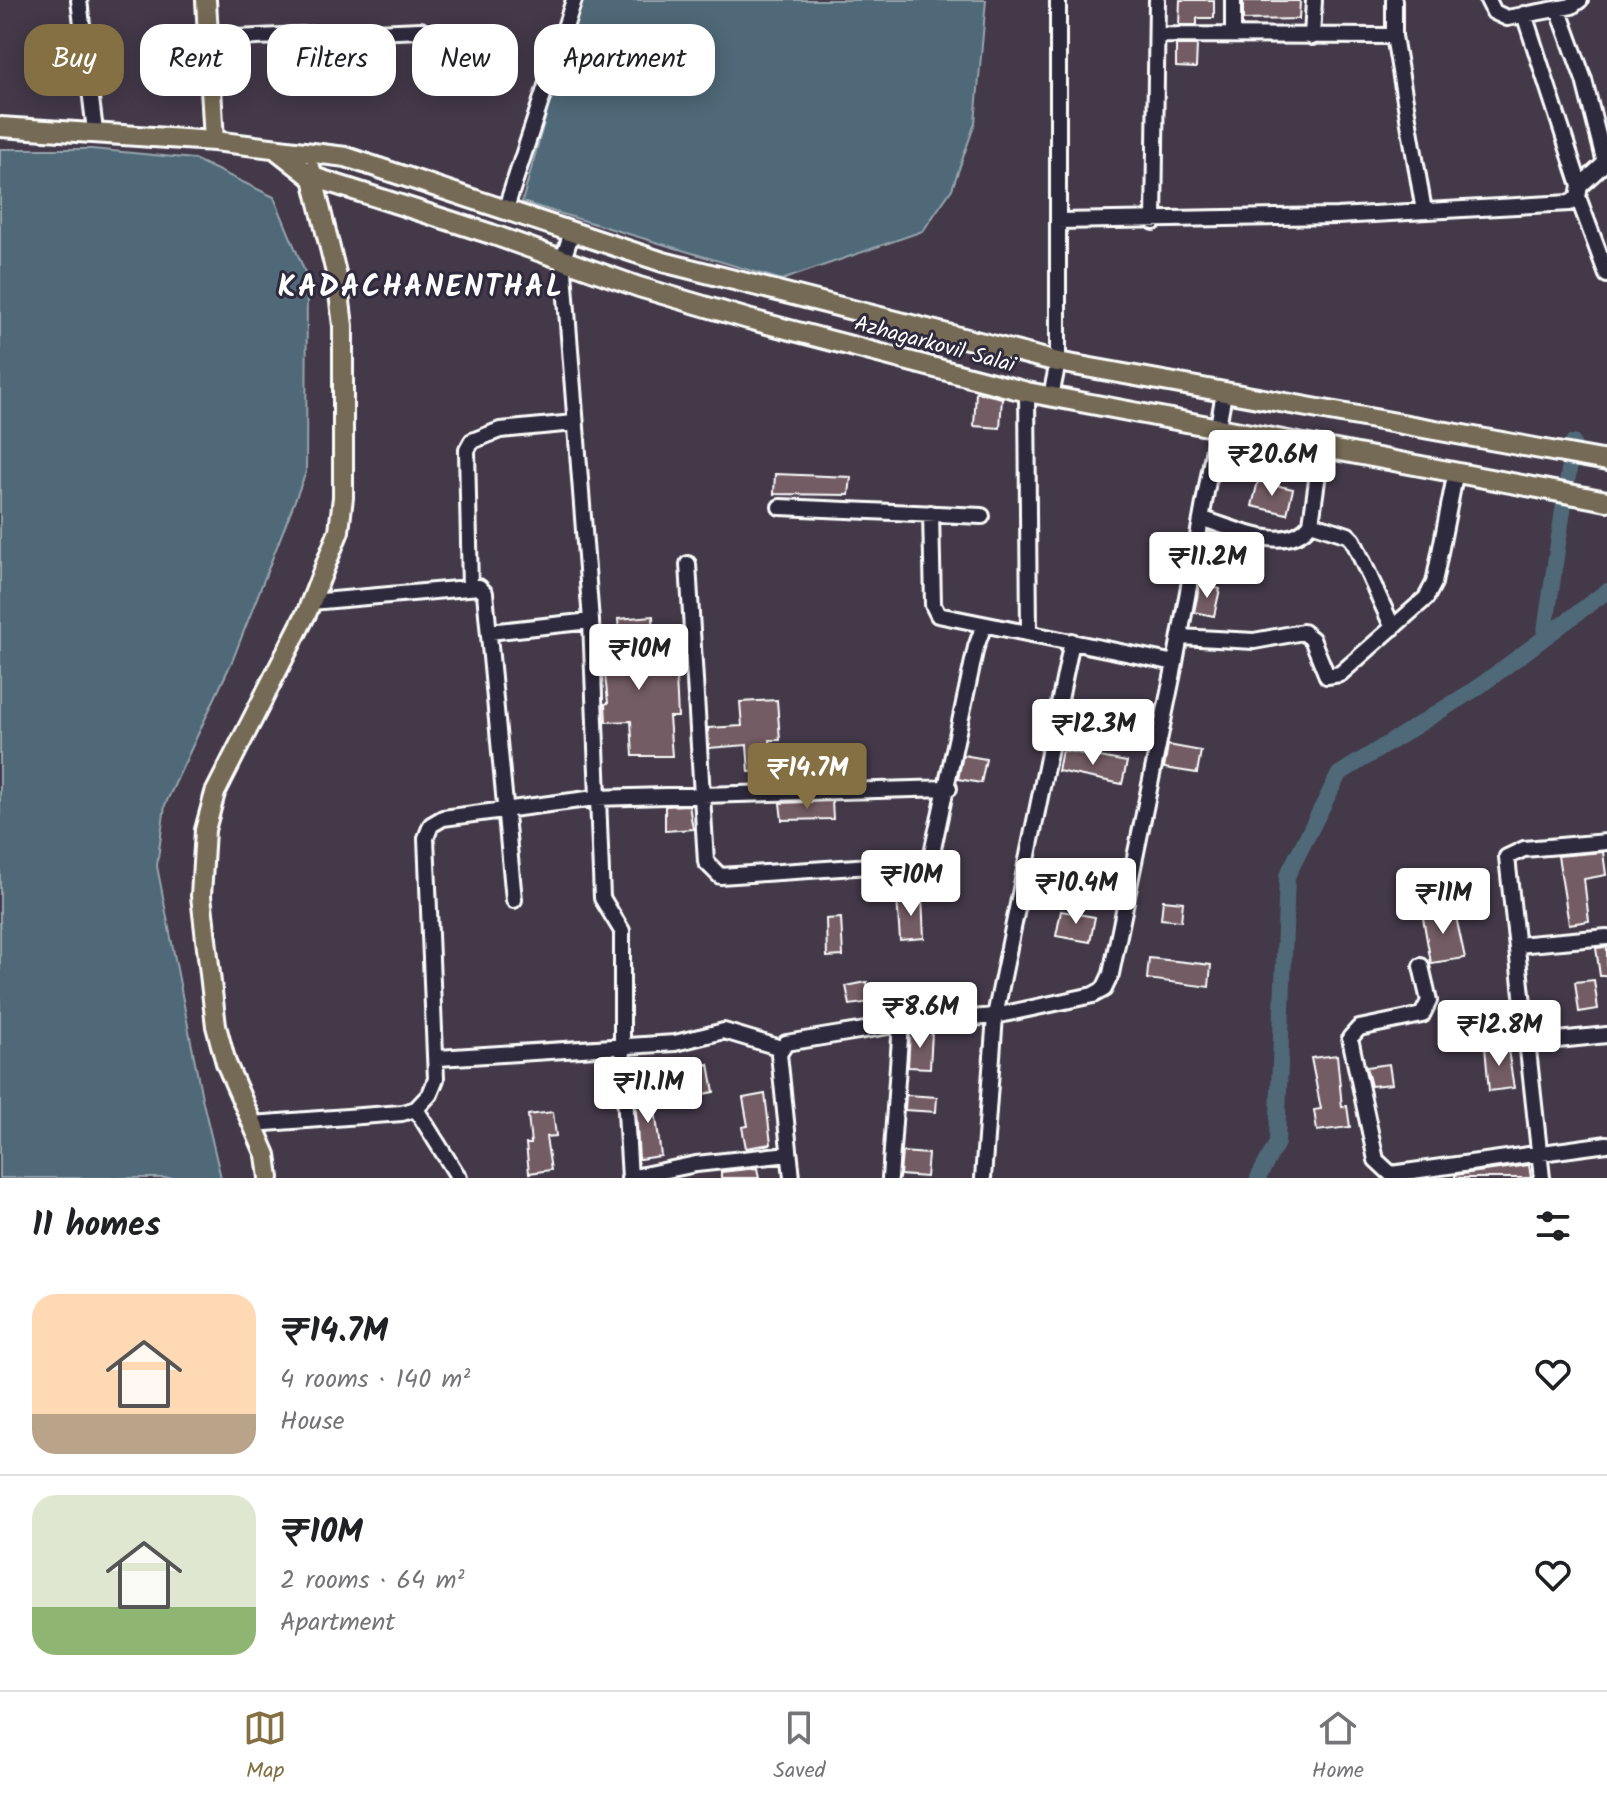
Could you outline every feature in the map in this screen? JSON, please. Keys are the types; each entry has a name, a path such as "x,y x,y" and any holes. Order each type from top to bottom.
{"main road":[{"path":"206,0 208,24"},
{"path":"212,96 214,141"},
{"name":"Azhagarkovil Salai","path":"0,127 214,141 346,157 663,262 1058,362 1607,461"},
{"name":"Azhagarkovil Salai","path":"275,150 310,176 639,287 748,319 1027,392 1607,501"},
{"path":"269,1178 266,1155 226,1063 211,995 201,896 205,830 215,793 311,602 339,531 343,326 326,221 310,176 313,153"}],"street":[{"path":"79,0 95,131"},
{"path":"506,208 574,0"},
{"path":"1051,396 1058,362 1058,0"},
{"path":"1154,222 1157,0"},
{"path":"1233,0 1233,34"},
{"path":"1312,37 1314,0"},
{"path":"1394,0 1394,36 1424,211"},
{"path":"1488,0 1494,12 1507,18 1558,8 1580,0"},
{"path":"1058,221 1154,222 1559,205 1579,192 1605,163 1584,80 1558,8"},
{"path":"1524,14 1607,275"},
{"path":"251,37 412,30"},
{"path":"1158,35 1394,36"},
{"path":"572,232 563,259 591,621 595,798 602,898 622,931 622,1046 630,1178 696,1171 789,1154"},
{"path":"1027,392 1029,632"},
{"path":"781,1048 794,1039 901,1024 995,1016 1093,995 1104,989 1111,974 1175,663 1220,429 1224,393"},
{"path":"470,588 467,450 472,441 500,430 574,423"},
{"path":"1203,519 1279,540 1304,533 1311,523 1322,445"},
{"path":"1180,637 1254,641 1303,632 1312,639 1321,666 1331,678 1340,674 1426,598 1434,583 1456,471"},
{"path":"780,507 982,516"},
{"path":"931,513 935,611 942,618 1029,632 1175,663"},
{"path":"1311,523 1348,535 1353,540 1393,628"},
{"path":"688,564 706,862 720,876 924,862 935,853 976,647 984,625"},
{"path":"311,602 479,587 485,593 514,900"},
{"path":"489,632 591,621"},
{"path":"983,1178 995,1016 1072,641"},
{"path":"252,1124 402,1113 416,1109 430,1094 438,1058 426,838 431,825 443,818 595,798 949,788"},
{"path":"1542,1178 1507,857 1524,849 1607,842"},
{"path":"1517,945 1607,937"},
{"path":"1421,966 1429,1001 1422,1015 1359,1028 1351,1033 1349,1044 1376,1160 1391,1174 1607,1144"},
{"path":"890,1178 901,1024"},
{"path":"438,1058 675,1043 724,1031 781,1048"},
{"path":"1528,1043 1607,1035"},
{"path":"781,1048 792,1178"},
{"path":"416,1109 459,1178"}],"water":[{"path":"578,0 986,0 975,123 952,189 923,231 782,280 522,202 551,96 715,96 715,24 571,24"},
{"path":"0,149 92,149 194,159 274,197 307,277 306,472 233,659 165,805 157,866 202,1098 221,1178 0,1178"}],"building":[{"path":"1180,0 1214,0 1214,18 1197,18 1197,25 1179,25"},
{"path":"1243,1 1300,1 1299,19 1243,20"},
{"path":"1176,45 1197,45 1196,68 1176,67"},
{"path":"976,392 1002,398 1000,428 974,426"},
{"path":"775,474 851,477 849,495 774,494"},
{"path":"1258,481 1293,489 1287,514 1252,506"},
{"path":"1209,532 1238,541 1232,561 1205,553"},
{"path":"1200,584 1220,589 1214,616 1194,612"},
{"path":"653,616 654,639 633,640 635,679 676,677 678,717 669,717 672,756 633,756 631,721 606,722 605,704 608,703 602,646 620,645 618,619"},
{"path":"777,700 780,740 770,740 773,770 749,772 747,745 709,748 708,728 742,726 740,702"},
{"path":"1109,705 1145,711 1141,733 1105,726"},
{"path":"1168,745 1201,751 1197,773 1164,768"},
{"path":"1062,750 1127,762 1122,784 1058,771"},
{"path":"963,755 986,759 981,783 958,779"},
{"path":"832,801 833,819 782,820 780,803"},
{"path":"689,805 693,829 665,831 665,806"},
{"path":"1603,852 1606,875 1584,879 1589,921 1569,924 1558,856"},
{"path":"922,897 924,938 900,940 897,898"},
{"path":"1163,900 1183,902 1181,921 1161,919"},
{"path":"1454,908 1465,958 1431,963 1422,912"},
{"path":"1061,911 1095,917 1090,942 1056,936"},
{"path":"841,918 843,956 827,957 826,919"},
{"path":"1607,947 1607,976 1600,976 1596,948"},
{"path":"1149,958 1211,965 1209,987 1147,979"},
{"path":"1594,980 1598,1009 1579,1012 1575,982"},
{"path":"867,982 871,1002 850,1005 846,986"},
{"path":"932,1032 930,1068 908,1067 910,1033"},
{"path":"1507,1044 1514,1088 1489,1091 1485,1047"},
{"path":"1337,1055 1342,1107 1347,1106 1350,1127 1317,1131 1314,1110 1321,1109 1311,1058"},
{"path":"709,1064 714,1092 693,1096 688,1067"},
{"path":"1389,1064 1392,1084 1371,1086 1366,1067"},
{"path":"658,1092 660,1108 655,1109 661,1156 639,1159 635,1094"},
{"path":"765,1094 771,1144 746,1148 742,1127 748,1126 743,1098"},
{"path":"906,1095 937,1097 936,1112 905,1110"},
{"path":"553,1112 556,1136 546,1137 551,1170 529,1173 526,1144 531,1144 528,1115"},
{"path":"902,1152 928,1154 926,1177 900,1175"},
{"path":"1529,1165 1531,1178 1455,1178 1455,1175"},
{"path":"757,1168 759,1178 721,1178 721,1172"}],"waterway":[{"path":"1544,638 1573,443"},
{"path":"1258,1178 1277,1143 1287,876 1339,774 1477,688 1607,591"}],"district":[{"name":"KADACHANENTHAL","path":"421,286"}]}
